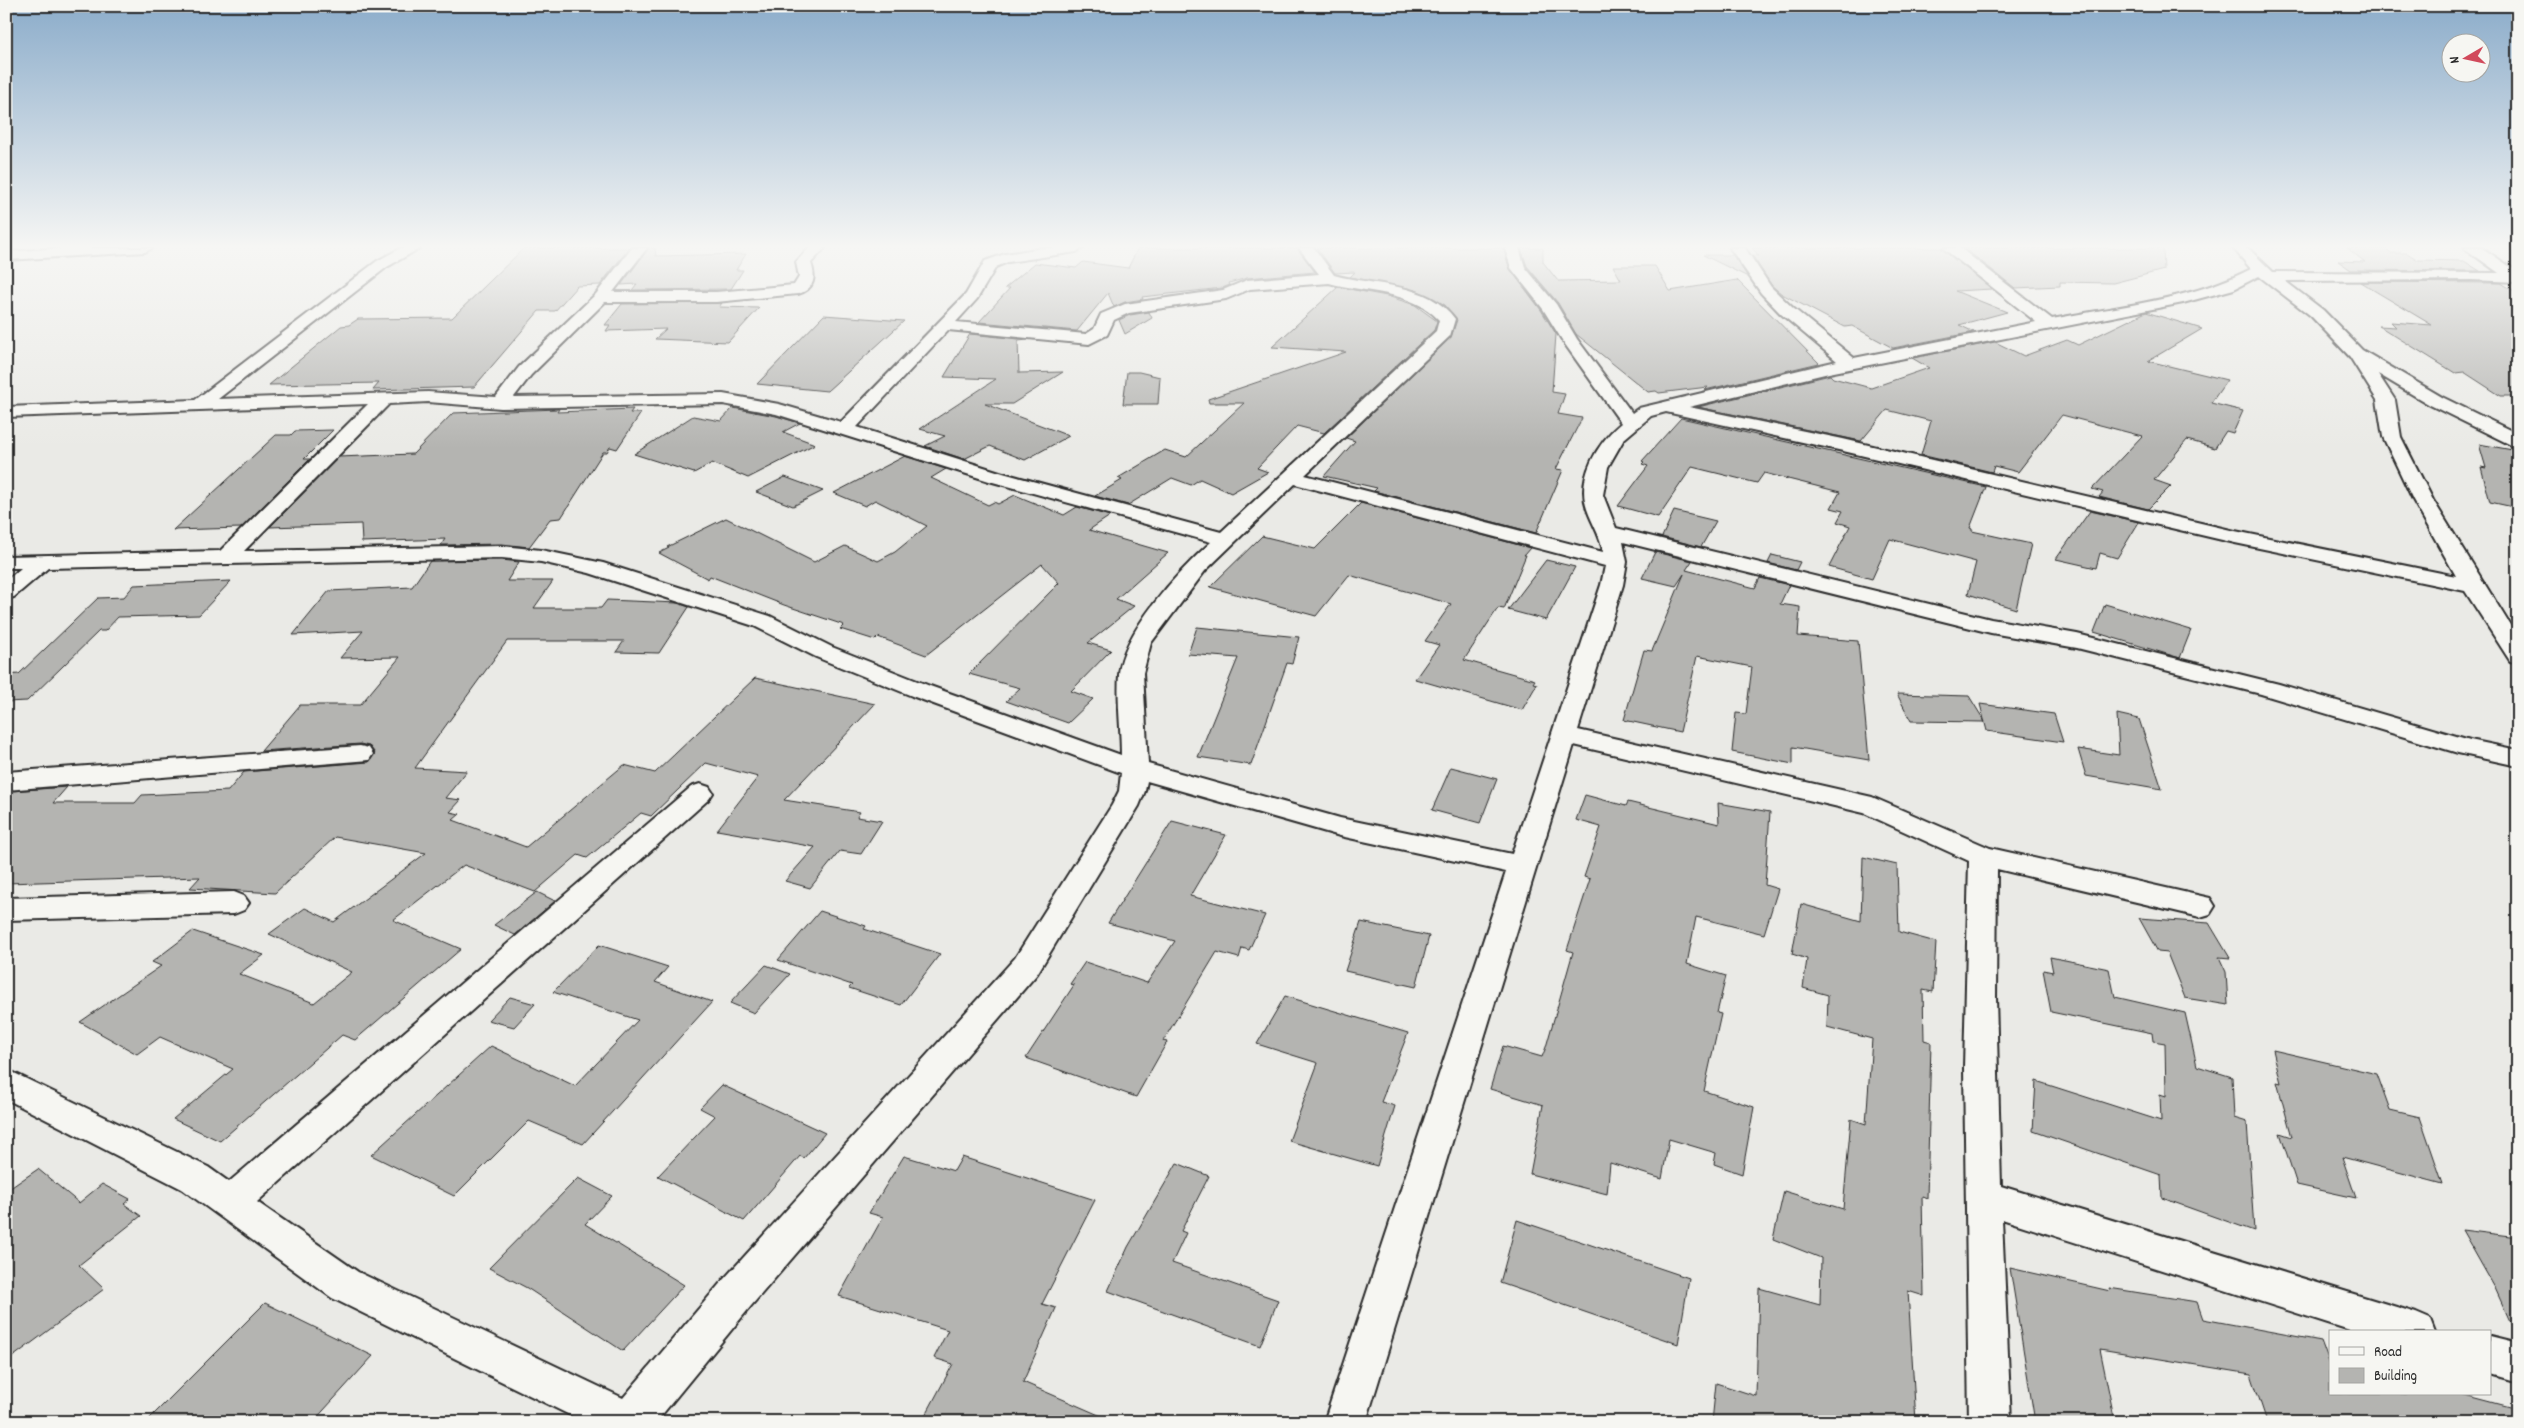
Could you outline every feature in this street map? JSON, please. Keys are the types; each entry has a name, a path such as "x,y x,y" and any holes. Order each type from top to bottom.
{"street":[{"path":"202,403 319,315"},
{"path":"501,403 525,371 584,315"},
{"path":"844,430 953,315"},
{"path":"942,325 1089,339 1101,332 1107,317 1112,315"},
{"path":"6,1083 194,1178 344,1285 629,1422 737,1293 932,1076 1026,966 1125,806 1132,791 1135,769 1131,673 1139,643 1148,628 1197,566 1444,333 1447,319 1444,315"},
{"path":"1555,315 1570,340 1631,424"},
{"path":"1791,315 1851,364"},
{"path":"2037,315 2050,325"},
{"path":"1345,1422 1612,585 1616,562 1608,532 1597,509 1593,495 1598,467 1617,436 1645,412 1663,407 1851,364 2101,315"},
{"path":"2319,315 2356,354 2386,400 2392,437 2423,500 2473,586 2518,656"},
{"path":"2356,354 2436,401 2518,441"},
{"path":"6,412 202,403 384,400 428,397 484,400 501,403 723,399 779,409 996,477 1225,539"},
{"path":"227,556 384,400"},
{"path":"2386,400 2436,401"},
{"path":"1663,407 1843,445 2235,537 2473,586"},
{"path":"1290,477 1616,562"},
{"path":"1608,532 1991,626 2106,648 2270,689 2467,747 2518,758"},
{"path":"6,562 227,556 502,552 541,556 595,568 762,621 824,652 921,691 1135,769 1340,827 1522,866"},
{"path":"6,592 44,561"},
{"path":"1563,735 1872,806 1983,856 2200,906"},
{"path":"6,781 360,754"},
{"path":"230,1203 700,793"},
{"path":"1983,856 1980,936 1983,1197 1990,1422"},
{"path":"6,909 234,903"},
{"path":"1983,1197 2410,1330"},
{"path":"2492,1355 2518,1363"}],"building":[{"path":"455,315 536,315 474,387 373,390 379,383 269,385 341,326 349,325 358,319 452,318"},
{"path":"613,315 753,315 728,342 655,339 666,329 606,331 610,325 605,325"},
{"path":"824,315 904,321 827,391 757,384"},
{"path":"986,315 1090,315 1077,331 979,322"},
{"path":"1130,315 1150,315 1152,318 1125,334 1119,320"},
{"path":"1308,315 1428,315 1437,321 1434,330 1324,433 1297,426 1257,468 1268,472 1231,493 1200,479 1191,485 1172,478 1128,505 1095,496 1122,480 1118,478 1165,450 1186,457 1244,403 1209,403 1208,399 1346,352 1272,347"},
{"path":"1453,315 1544,315 1556,334 1552,392 1565,394 1558,414 1582,418 1556,469 1563,470 1536,533 1374,491 1377,488 1324,476 1355,441 1346,438 1451,337 1457,320"},
{"path":"1565,315 1771,315 1819,363 1705,390 1708,387 1659,393 1656,391 1648,392 1576,334"},
{"path":"1821,315 1997,315 1959,325 1974,332 1893,348 1852,326 1845,327"},
{"path":"2141,315 2155,315 2202,329 2148,361 2227,380 2211,403 2243,411 2233,433 2226,431 2215,448 2187,440 2154,480 2171,486 2148,509 2099,497 2103,492 2092,489 2142,436 2062,415 2018,472 1994,466 1992,472 1921,455 1931,421 1887,410 1861,441 1698,407 1830,375 1833,378 1871,388 1929,368 1912,358 1995,342 2024,356 2067,340 2078,345"},
{"path":"2415,315 2518,315 2518,396 2501,396 2464,372 2455,373 2379,326 2396,327 2391,322 2432,325"},
{"path":"970,334 1028,340 1018,341 1019,373 1063,372 1012,404 985,404 1069,436 1025,460 990,446 964,459 925,446 945,436 920,429 996,379 944,377"},
{"path":"1127,372 1139,372 1160,377 1158,404 1123,404"},
{"path":"733,408 776,416 800,423 783,432 815,444 748,478 712,463 694,473 634,454 693,416 721,421"},
{"path":"559,409 557,412 633,409 630,413 641,413 617,449 610,447 607,452 603,452 561,518 550,519 529,547 502,544 441,545 445,539 362,542 361,524 270,527 339,457 413,454 453,413"},
{"path":"1681,418 1986,487 1970,528 1972,531 2031,544 2016,609 1968,594 1976,562 1890,539 1872,579 1829,567 1850,526 1837,522 1843,511 1831,508 1840,492 1764,473 1757,483 1692,467 1658,517 1618,506 1648,466 1642,464 1644,462 1642,461"},
{"path":"333,430 304,459 310,459 241,528 173,530 276,435 291,435 295,431"},
{"path":"2479,444 2518,451 2518,508 2490,502 2481,467 2486,468"},
{"path":"905,456 946,469 931,478 988,505 994,502 998,504 1015,495 1064,515 1077,507 1110,516 1089,530 1168,553 1116,599 1134,606 1088,643 1111,650 1071,691 1093,699 1068,723 1006,701 1020,688 969,674 1059,583 1042,564 926,655 878,637 875,640 840,629 844,625 784,605 710,576 708,579 659,553 669,548 667,547 726,518 814,562 845,546 878,561 895,552 927,526 875,500 865,506 834,493"},
{"path":"785,477 823,491 793,506 756,492"},
{"path":"1361,503 1530,548 1524,555 1526,555 1504,609 1498,608 1464,660 1535,680 1533,683 1537,684 1522,710 1415,679 1439,645 1425,641 1451,604 1349,575 1316,616 1210,587 1262,536 1315,549"},
{"path":"1674,511 1716,521 1701,547 1662,537"},
{"path":"2090,511 2139,522 2117,558 2100,553 2096,568 2056,559"},
{"path":"1655,552 1692,561 1686,570 1755,588 1760,578 1789,585 1780,604 1800,607 1798,636 1858,641 1869,760 1793,747 1793,764 1732,752 1736,713 1746,714 1752,667 1697,656 1680,732 1624,720 1644,650 1652,651 1684,574 1676,586 1642,578"},
{"path":"1772,555 1800,562 1796,570 1768,563"},
{"path":"502,560 519,562 507,581 553,581 534,608 601,608 607,600 678,603 689,607 659,653 616,652 624,641 507,641 415,768 467,771 445,798 461,800 450,812 460,814 453,820 526,847 624,765 655,773 755,678 875,704 784,800 860,812 857,817 882,821 861,854 840,851 810,888 785,881 815,847 717,830 758,777 706,763 651,816 641,813 587,858 578,855 535,892 464,865 393,920 461,949 355,1040 342,1035 220,1141 173,1119 233,1069 160,1037 137,1054 80,1022 161,966 152,962 193,931 264,955 239,974 314,1003 352,972 269,934 305,908 334,922 426,853 335,837 275,893 190,888 200,877 6,883 6,796 11,791 67,787 53,803 135,803 142,795 228,791 244,772 369,762 375,753 369,746 360,744 261,751 300,705 360,705 400,657 340,658 363,631 293,635 329,591 412,587 430,561"},
{"path":"1546,560 1575,567 1546,620 1508,610"},
{"path":"231,581 199,615 118,617 105,631 99,631 27,701 6,702 6,675 19,674 98,598 124,597 134,585"},
{"path":"2105,604 2191,630 2180,658 2094,632"},
{"path":"1197,627 1299,637 1292,664 1287,663 1251,765 1198,757 1238,658 1188,654"},
{"path":"1897,694 1969,696 1985,722 1911,721"},
{"path":"1980,704 2054,714 2063,742 1987,731"},
{"path":"2117,714 2139,719 2162,789 2086,776 2078,749 2119,755"},
{"path":"1451,767 1497,779 1480,823 1432,810"},
{"path":"1585,795 1626,806 1628,802 1719,824 1718,803 1770,812 1765,885 1778,889 1764,934 1696,917 1687,964 1726,976 1717,1013 1721,1014 1704,1091 1754,1107 1742,1174 1714,1164 1716,1153 1669,1139 1662,1179 1610,1163 1607,1194 1530,1174 1543,1105 1490,1089 1503,1046 1542,1057 1546,1047 1573,952 1567,950 1590,879 1584,877 1601,827 1576,820"},
{"path":"1172,821 1226,835 1190,896 1265,915 1249,950 1242,948 1239,958 1217,952 1163,1041 1167,1042 1136,1097 1026,1058 1074,985 1070,984 1085,962 1147,983 1175,941 1108,923"},
{"path":"1863,857 1897,865 1899,932 1936,942 1933,992 1923,990 1924,1040 1931,1042 1927,1198 1922,1196 1924,1296 1908,1291 1916,1422 1712,1422 1716,1383 1756,1396 1759,1288 1820,1305 1821,1258 1773,1239 1784,1191 1843,1209 1851,1119 1866,1124 1872,1039 1827,1027 1828,995 1803,988 1807,959 1792,954 1801,904 1861,921"},
{"path":"537,892 555,901 515,935 494,925"},
{"path":"820,911 866,926 864,929 940,954 901,1005 849,988 852,985 778,960"},
{"path":"2139,918 2209,923 2230,958 2219,957 2226,972 2228,1005 2185,998 2167,953 2158,952"},
{"path":"1361,922 1429,936 1416,987 1345,971"},
{"path":"599,945 668,967 655,982 712,1002 583,1144 529,1121 454,1196 371,1155 491,1046 575,1086 638,1020 553,992"},
{"path":"2050,957 2109,969 2115,997 2185,1013 2197,1066 2232,1077 2234,1118 2247,1122 2254,1231 2162,1198 2161,1175 2033,1131 2036,1081 2161,1121 2160,1094 2166,1096 2165,1043 2153,1041 2152,1033 2051,1012 2043,970 2053,972"},
{"path":"766,965 790,974 754,1013 730,1003"},
{"path":"1285,996 1408,1033 1381,1102 1395,1106 1377,1166 1289,1141 1318,1063 1257,1044"},
{"path":"510,997 535,1004 514,1027 488,1020"},
{"path":"2273,1050 2377,1074 2390,1110 2420,1117 2443,1184 2342,1157 2356,1198 2297,1185 2280,1133 2292,1137 2277,1082 2281,1083"},
{"path":"722,1085 825,1133 804,1158 800,1156 744,1221 658,1176 715,1116 700,1108"},
{"path":"904,1156 954,1171 962,1157 1095,1200 1042,1304 1056,1308 1023,1382 1115,1422 922,1422 953,1364 934,1358 948,1330 839,1296 883,1217 869,1213"},
{"path":"1177,1163 1209,1176 1181,1231 1186,1233 1172,1263 1278,1300 1260,1346 1108,1291 1128,1247"},
{"path":"38,1169 79,1203 102,1184 130,1199 124,1204 141,1216 79,1265 104,1289 6,1362 6,1191"},
{"path":"578,1178 612,1196 585,1224 684,1285 623,1351 527,1288 489,1268"},
{"path":"1517,1220 1689,1278 1678,1344 1500,1283"},
{"path":"2462,1230 2518,1237 2518,1339 2495,1288"},
{"path":"2010,1268 2110,1291 2109,1288 2197,1302 2203,1319 2321,1341 2329,1362 2329,1396 2469,1396 2518,1409 2518,1422 2267,1422 2251,1374 2100,1349 2115,1422 2035,1422"},
{"path":"265,1303 373,1356 313,1422 146,1422"}]}
